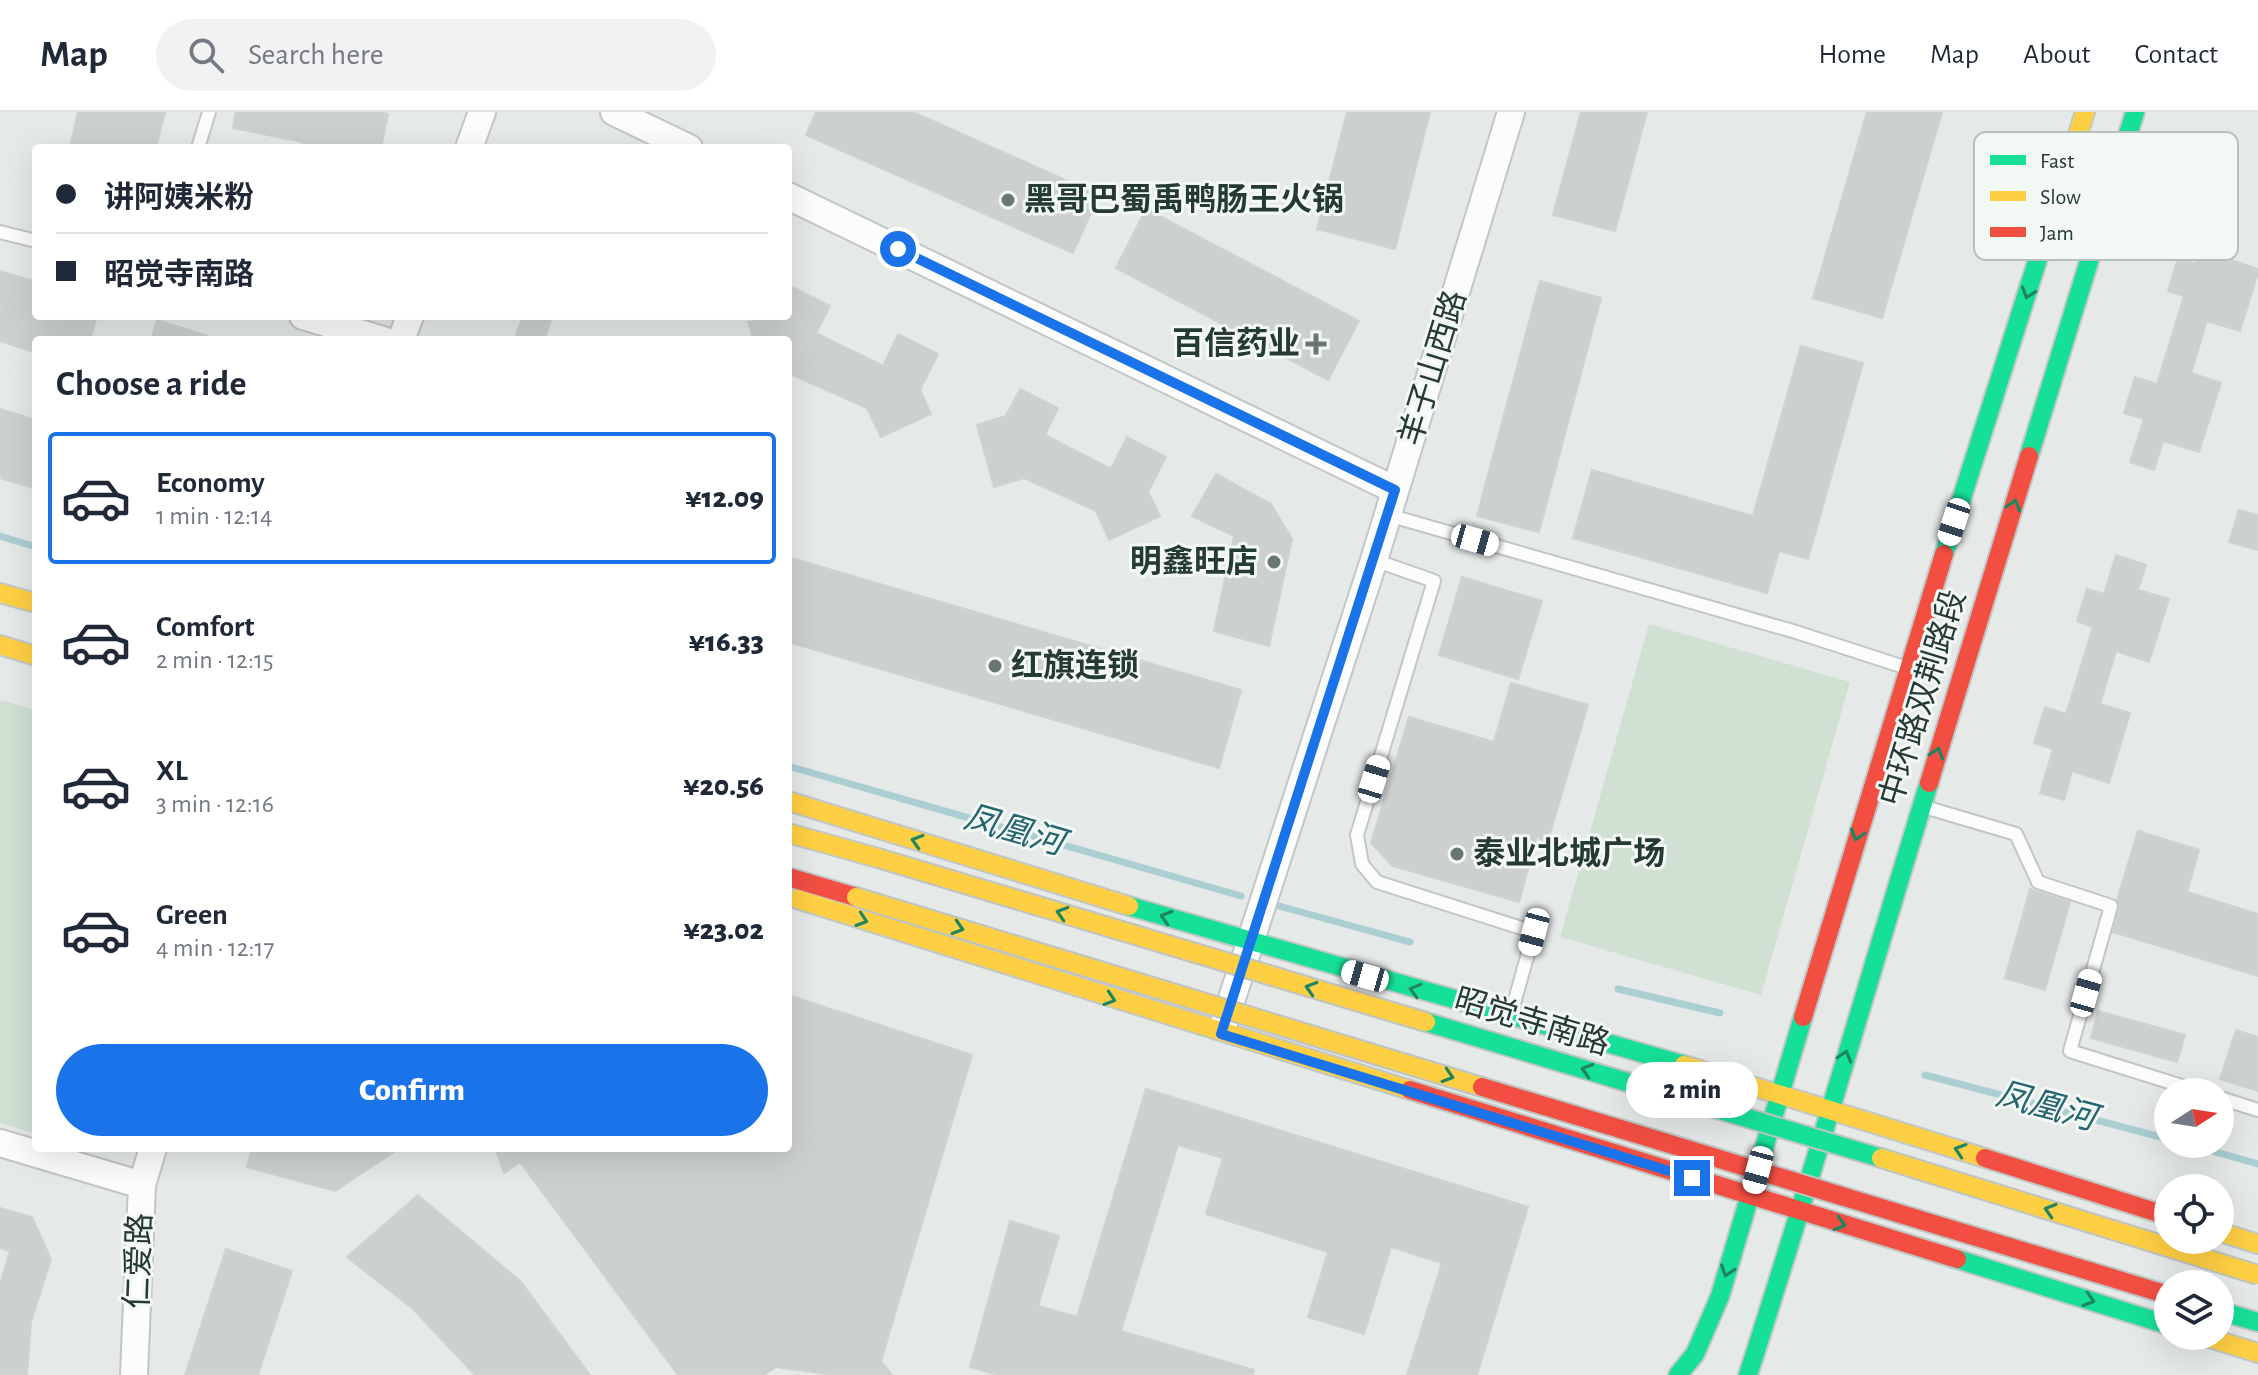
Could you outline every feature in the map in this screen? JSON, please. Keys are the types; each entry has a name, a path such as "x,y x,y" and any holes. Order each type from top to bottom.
{"main road":[{"name":"中环路双荆路段","path":"2079,132 2085,112"},
{"name":"中环路双荆路段","path":"2129,132 2135,112"},
{"name":"中环路双荆路段","path":"1678,1375 1695,1354 1720,1296 1907,668 2038,260"},
{"name":"中环路双荆路段","path":"1748,1375 1801,1212 1829,1108 2089,260"},
{"path":"0,593 32,602"},
{"path":"0,645 32,655"},
{"name":"昭觉寺南路","path":"792,802 1248,943 1779,1092 2154,1212"},
{"name":"昭觉寺南路","path":"792,834 1888,1160 2258,1275"},
{"path":"792,878 2154,1291"},
{"path":"792,898 1221,1034 2154,1321"},
{"path":"2234,1236 2258,1244"},
{"path":"2234,1315 2258,1322"},
{"path":"2234,1346 2258,1353"}],"street":[{"path":"470,144 482,112"},
{"path":"614,112 681,144"},
{"name":"羊子山西路","path":"1221,1034 1374,560 1511,112"},
{"path":"792,198 1391,502"},
{"path":"316,320 370,336"},
{"path":"0,1143 142,1185"},
{"name":"仁爱路","path":"134,1375 142,1185 152,1152"}],"lane":[{"path":"199,144 209,112"},
{"path":"0,232 32,240"},
{"path":"1391,502 1907,668"},
{"path":"1374,560 1434,581 1357,835 1362,864 1377,882 1534,932 1510,1017"},
{"path":"1921,806 2016,834 2038,882 2111,906 2070,1051 2156,1078"},
{"path":"2234,1102 2258,1110"}],"green space":[{"path":"1649,624 1850,682 1761,995 1560,937"},
{"path":"0,700 32,709 32,1133 0,1123"}],"building":[{"path":"78,112 165,112 157,144 71,144"},
{"path":"236,112 388,114 382,144 303,144 233,128"},
{"path":"816,112 913,112 1099,195 1073,253 806,135"},
{"path":"1347,112 1430,112 1395,249 1317,229"},
{"path":"1581,112 1647,112 1615,231 1553,215"},
{"path":"1867,112 1942,112 1882,318 1813,298"},
{"path":"1146,209 1359,321 1328,380 1116,268"},
{"path":"2177,260 2195,264 2196,260 2232,260 2258,269 2258,273 2240,331 2207,321 2191,373 2221,383 2199,452 2163,441 2154,470 2130,462 2144,419 2124,413 2135,377 2157,384 2184,296 2168,291"},
{"path":"0,271 32,281 32,320 96,320 91,336 32,336 32,352 0,341"},
{"path":"1540,281 1601,298 1539,532 1477,516"},
{"path":"792,287 830,306 816,333 883,366 898,334 938,354 920,390 931,414 881,437 867,408 792,375 792,336 753,336 748,322 792,320"},
{"path":"157,320 208,336 152,336"},
{"path":"522,320 551,320 545,336 516,336"},
{"path":"1801,346 1863,363 1808,559 1779,551 1767,593 1573,538 1592,470 1753,516"},
{"path":"1020,389 1058,408 1045,435 1111,469 1127,437 1166,457 1148,492 1160,516 1109,540 1096,511 1024,478 994,487 977,425 1006,416"},
{"path":"0,409 32,419 32,488 0,478"},
{"path":"1216,474 1271,504 1292,539 1269,646 1214,631 1234,536 1192,516"},
{"path":"2239,510 2258,515 2258,550 2229,542"},
{"path":"2116,555 2146,565 2138,590 2169,599 2149,662 2116,651 2100,704 2130,713 2109,783 2072,771 2064,800 2040,793 2053,749 2034,743 2045,707 2066,714 2093,627 2077,621 2087,589 2104,594"},
{"path":"792,558 1241,690 1219,768 792,643"},
{"path":"1462,577 1542,601 1518,679 1439,655"},
{"path":"1511,683 1588,705 1547,844 1537,836 1519,902 1393,866 1371,843 1409,717 1494,742"},
{"path":"2138,831 2199,850 2187,892 2258,914 2258,976 2113,932 2120,908 2117,900"},
{"path":"2030,889 2070,902 2045,990 2005,978"},
{"path":"792,996 972,1055 881,1361 892,1375 834,1375 776,1367 764,1375 678,1375 520,1162 504,1173 496,1152 792,1152"},
{"path":"2098,1011 2185,1035 2177,1062 2091,1038"},
{"path":"2236,1030 2258,1037 2258,1091 2234,1083 2234,1078 2220,1078"},
{"path":"1146,1089 1528,1207 1477,1375 1407,1375 1442,1263 1391,1247 1364,1334 1308,1317 1328,1252 1206,1214 1223,1158 1178,1145 1121,1331 1254,1370 1253,1375 998,1375 970,1367 1010,1221 1059,1236 1038,1306 1077,1317"},
{"path":"251,1152 394,1152 335,1191 247,1167"},
{"path":"418,1195 521,1282 590,1375 475,1375 413,1309 347,1257"},
{"path":"0,1208 32,1217 51,1259 31,1322 27,1375 0,1375 0,1284 10,1251 0,1248"},
{"path":"226,1249 292,1271 258,1375 185,1375"}],"waterway":[{"name":"凤凰河","path":"0,536 32,546"},
{"name":"凤凰河","path":"792,767 1241,896"},
{"name":"凤凰河","path":"1279,906 1410,942"},
{"name":"凤凰河","path":"1618,989 1720,1013"},
{"name":"凤凰河","path":"1925,1075 2154,1135"},
{"name":"凤凰河","path":"2234,1157 2258,1164"}],"traffic: fast":[{"path":"2129,132 2135,112"},
{"path":"1944,554 2038,260"},
{"path":"2029,456 2089,260"},
{"path":"1748,1375 1929,783"},
{"path":"1129,906 1684,1065"},
{"path":"1678,1375 1695,1354 1720,1296 1803,1017"},
{"path":"1426,1022 1881,1158"},
{"path":"1957,1259 2154,1321"},
{"path":"2234,1315 2258,1322"}],"traffic: slow":[{"path":"2079,132 2085,112"},
{"path":"0,593 32,602"},
{"path":"0,645 32,655"},
{"path":"792,802 1129,906"},
{"path":"792,834 878,858"},
{"path":"878,858 1426,1022"},
{"path":"856,897 1482,1087"},
{"path":"797,899 1410,1090"},
{"path":"1684,1065 1985,1158"},
{"path":"1881,1158 2258,1275"},
{"path":"2234,1236 2258,1244"},
{"path":"2234,1346 2258,1353"}],"traffic: jam":[{"path":"1929,783 2029,456"},
{"path":"1803,1017 1944,554"},
{"path":"792,878 856,897"},
{"path":"1482,1087 2154,1291"},
{"path":"1410,1090 1957,1259"},
{"path":"1985,1158 2154,1212"}],"place":[{"name":"黑哥巴蜀禹鸭肠王火锅","path":"1008,200"},
{"name":"百信药业","path":"1316,344"},
{"name":"明鑫旺店","path":"1274,562"},
{"name":"红旗连锁","path":"995,666"},
{"name":"泰业北城广场","path":"1457,854"}],"route":[{"path":"898,249 1395,490 1221,1034 1692,1178"}]}
